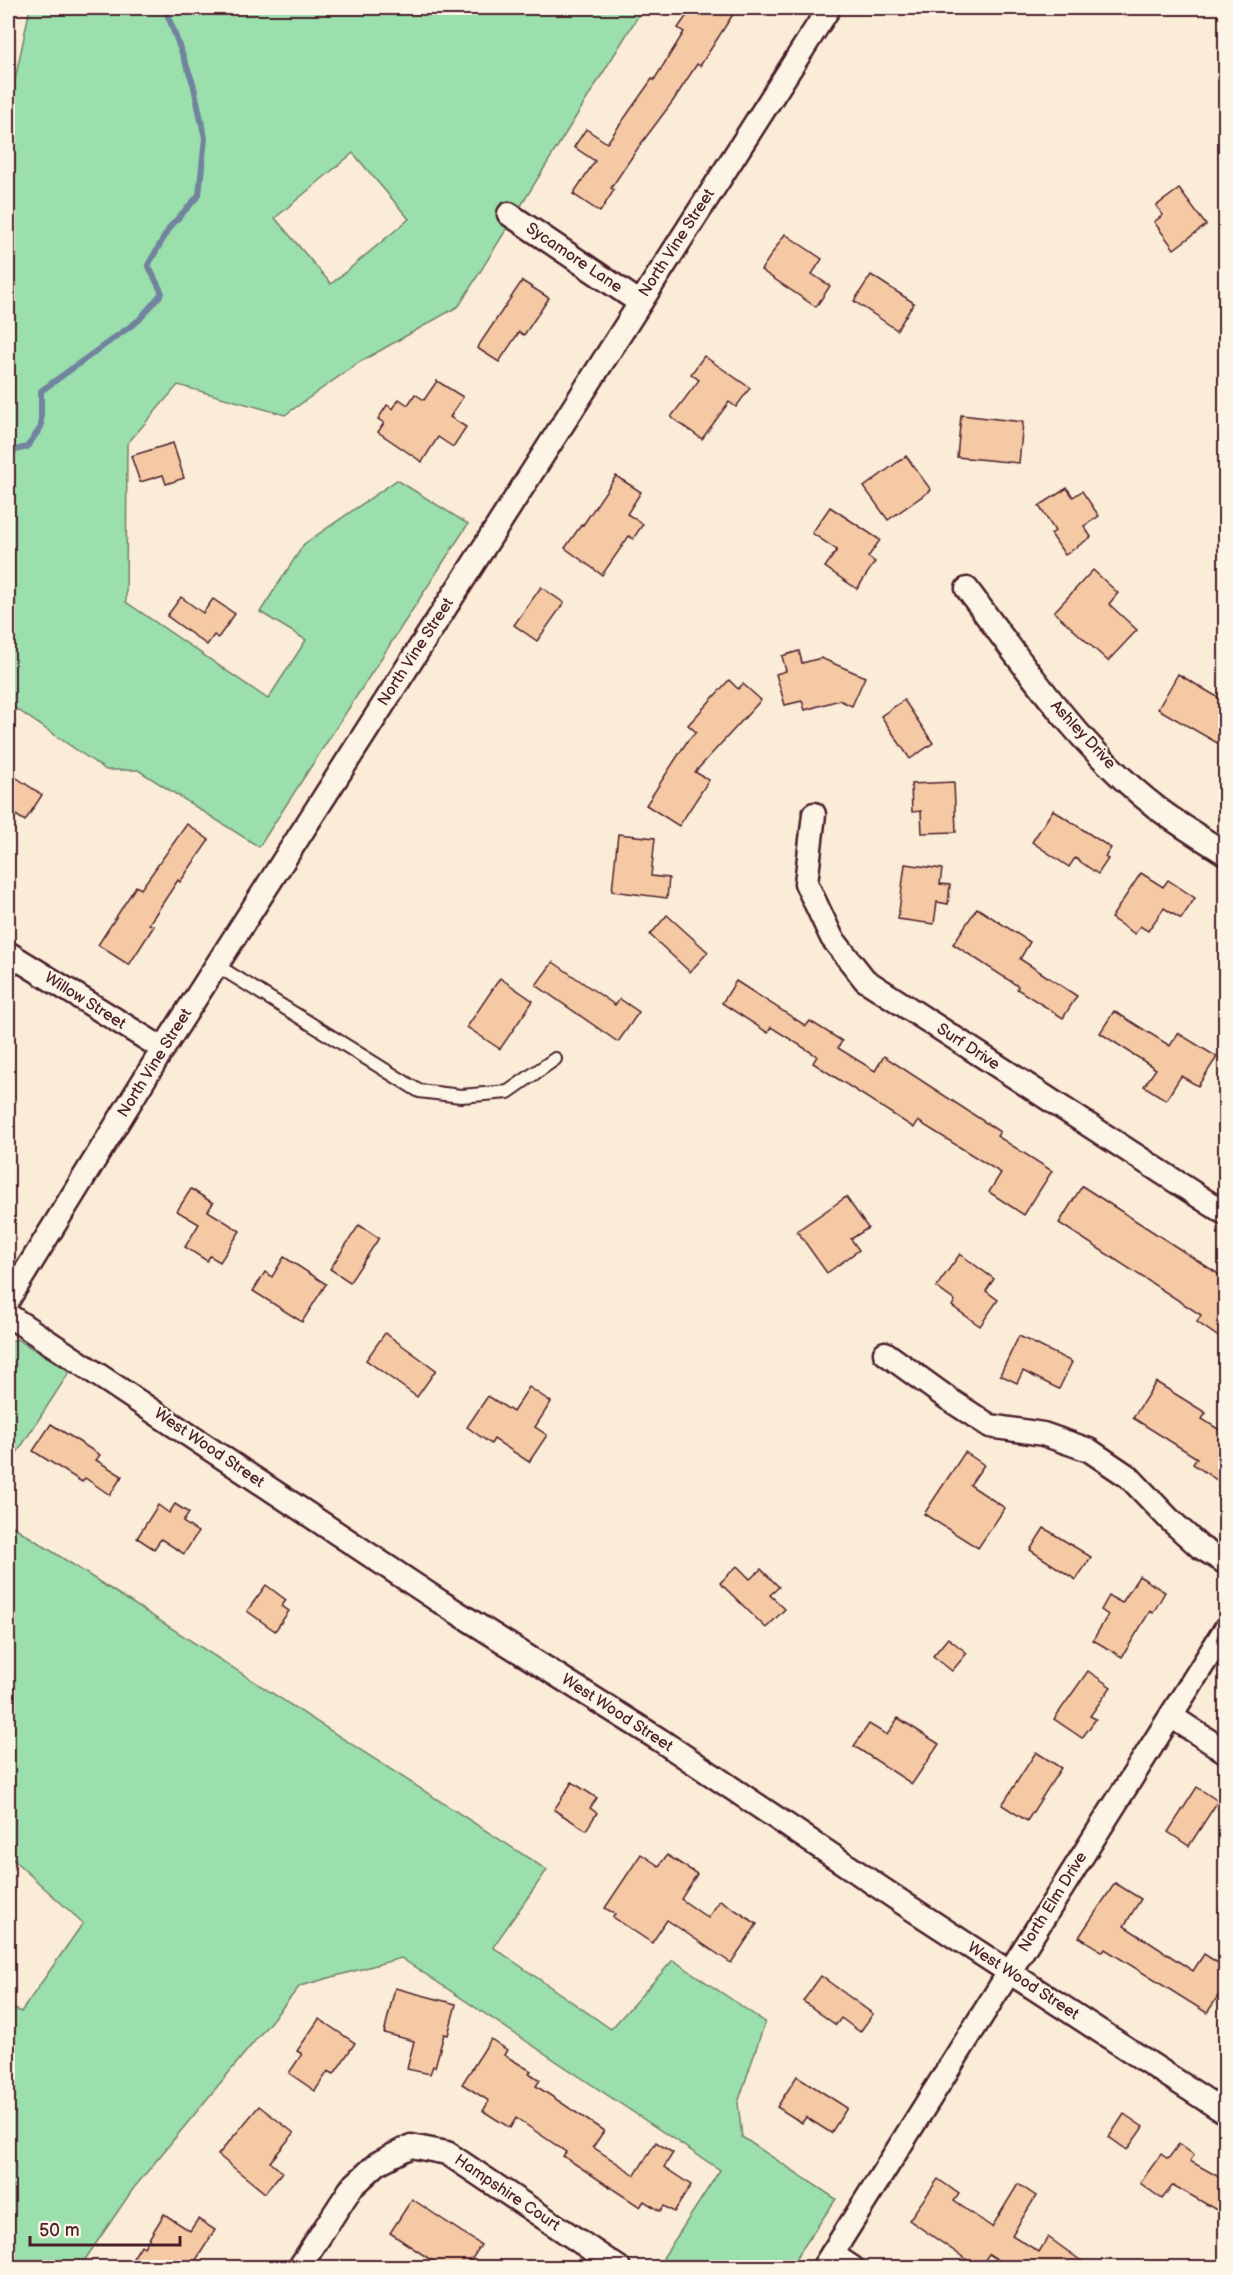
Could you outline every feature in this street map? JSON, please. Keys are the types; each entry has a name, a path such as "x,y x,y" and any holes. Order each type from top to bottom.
{"street":[{"name":"North Vine Street","path":"8,1300 216,965 829,8"},
{"name":"Sycamore Lane","path":"509,214 639,302"},
{"name":"Ashley Drive","path":"968,589 1047,696 1100,757 1157,808 1226,854"},
{"name":"Surf Drive","path":"814,814 806,883 832,938 865,980 1226,1214"},
{"name":"Willow Street","path":"8,953 163,1049"},
{"name":"West Wood Street","path":"8,1315 439,1601 660,1740 1226,2113"},
{"path":"885,1353 990,1426 1043,1434 1089,1450 1129,1477 1192,1540 1226,1563"},
{"name":"North Elm Drive","path":"827,2261 1226,1628"},
{"path":"1171,1716 1226,1752"},
{"name":"Hampshire Court","path":"299,2268 351,2188 378,2163 411,2146 447,2153 619,2268"},
{"path":"827,2261 853,2268"}],"lane":[{"path":"216,965 419,1091 461,1096 508,1092 555,1059"}],"green space":[{"path":"30,8 643,8 459,306 358,363 285,415 178,385 127,444 126,602 268,699 306,640 260,612 304,544 397,480 468,524 259,847 138,770 106,770 8,703 8,103 10,104","holes":["353,153 409,219 331,284 275,218"]},
{"path":"17,1339 70,1371 8,1467 8,1342"},
{"path":"8,1523 547,1870 493,1947 611,2029 673,1960 765,2022 738,2103 742,2137 836,2199 790,2267 669,2267 663,2258 720,2170 401,1958 300,1986 133,2189 80,2267 8,2267 8,2005 21,2012 83,1923 8,1855"}],"building":[{"path":"692,8 737,8 700,66 697,64 611,188 614,190 600,212 573,194 595,161 574,147 586,129 607,143 652,79 654,80 684,32 678,28"},
{"path":"1179,189 1206,225 1174,249 1154,222 1163,215 1156,206"},
{"path":"785,234 822,259 812,274 830,286 816,307 761,270"},
{"path":"871,275 914,303 897,330 854,301"},
{"path":"522,281 549,298 524,335 519,332 499,362 477,348"},
{"path":"704,356 750,388 736,407 729,402 702,439 671,417 699,380 691,374"},
{"path":"437,381 463,397 450,417 466,427 453,447 438,437 422,462 378,432 384,423 378,419 387,405 393,409 399,399 408,405 415,394 424,400"},
{"path":"961,415 1023,422 1019,463 957,457"},
{"path":"173,443 184,478 166,484 163,475 140,482 131,456"},
{"path":"906,456 931,490 888,520 864,487"},
{"path":"616,476 641,492 627,514 643,524 633,539 629,536 602,575 565,548"},
{"path":"1067,488 1073,497 1082,491 1099,516 1084,526 1091,537 1065,555 1051,534 1055,531 1039,506"},
{"path":"830,507 880,540 868,557 875,562 857,589 825,567 837,550 812,533"},
{"path":"1093,570 1118,593 1109,604 1137,630 1108,661 1054,612"},
{"path":"541,587 564,603 537,641 514,625"},
{"path":"181,597 203,613 213,599 235,614 218,638 214,635 207,645 167,616"},
{"path":"799,651 802,663 821,658 865,677 852,706 839,700 805,710 802,701 785,705 776,674 786,671 782,656"},
{"path":"1178,674 1226,702 1226,748 1158,709"},
{"path":"729,680 738,689 743,684 761,700 695,772 709,780 679,826 646,805 688,740 696,732 688,725"},
{"path":"904,700 933,743 910,759 881,716"},
{"path":"8,772 42,795 25,821 8,810"},
{"path":"954,782 956,832 922,833 921,811 912,812 911,784"},
{"path":"1053,810 1111,848 1105,857 1108,859 1098,874 1075,858 1069,867 1032,842"},
{"path":"187,824 209,840 180,882 178,880 149,924 154,926 129,965 98,945 136,886 141,889"},
{"path":"618,834 655,838 651,876 669,878 667,898 612,891"},
{"path":"905,864 942,869 940,884 950,885 948,904 937,902 934,924 898,919"},
{"path":"1141,873 1163,887 1168,880 1195,898 1181,919 1164,908 1148,931 1140,926 1135,934 1111,918"},
{"path":"977,908 1030,942 1020,959 1077,996 1063,1018 953,944"},
{"path":"667,915 708,952 690,972 650,935"},
{"path":"553,962 615,1005 620,999 639,1012 618,1042 536,985"},
{"path":"500,978 533,1001 500,1049 467,1027"},
{"path":"736,981 806,1026 810,1021 842,1041 838,1048 875,1071 884,1056 1000,1132 997,1136 1052,1171 1024,1215 989,1192 1001,1173 918,1121 914,1128 813,1063 817,1056 771,1027 768,1033 722,1003"},
{"path":"1114,1011 1170,1046 1178,1033 1217,1057 1198,1086 1181,1076 1166,1100 1144,1086 1156,1069 1100,1033"},
{"path":"1082,1186 1226,1279 1226,1342 1197,1322 1201,1315 1059,1223"},
{"path":"191,1189 213,1203 208,1211 240,1231 220,1262 210,1256 207,1261 185,1247 199,1224 177,1211"},
{"path":"846,1197 868,1228 851,1239 859,1250 827,1273 797,1231"},
{"path":"359,1225 379,1238 350,1282 330,1269"},
{"path":"960,1254 994,1279 986,1291 998,1300 980,1326 952,1306 955,1301 936,1287"},
{"path":"284,1257 326,1284 302,1322 253,1291 265,1272 272,1277"},
{"path":"385,1333 436,1370 417,1397 366,1360"},
{"path":"1019,1336 1072,1362 1059,1389 1023,1371 1017,1383 1000,1375"},
{"path":"1156,1382 1206,1413 1202,1419 1226,1434 1226,1486 1193,1464 1197,1458 1133,1418"},
{"path":"529,1387 551,1402 535,1427 547,1435 529,1462 494,1439 491,1444 467,1427 488,1396 513,1412"},
{"path":"51,1424 100,1455 96,1460 122,1476 110,1495 85,1478 82,1482 33,1451"},
{"path":"965,1452 984,1465 970,1485 1005,1508 978,1548 924,1514"},
{"path":"175,1504 189,1513 183,1522 198,1532 184,1554 161,1539 154,1549 137,1538 158,1505 169,1513"},
{"path":"1044,1528 1091,1557 1076,1580 1030,1550"},
{"path":"737,1566 750,1579 761,1569 779,1587 770,1595 785,1609 766,1628 720,1583"},
{"path":"1139,1576 1165,1592 1153,1613 1150,1611 1122,1657 1093,1640 1108,1615 1101,1610 1109,1596 1122,1603"},
{"path":"266,1585 286,1600 282,1606 289,1611 275,1631 247,1611"},
{"path":"948,1638 967,1653 952,1671 933,1656"},
{"path":"1088,1671 1111,1687 1090,1716 1096,1719 1082,1738 1054,1719"},
{"path":"898,1718 939,1744 912,1784 854,1746 869,1724 887,1735"},
{"path":"1036,1752 1061,1768 1027,1821 1002,1805"},
{"path":"572,1782 597,1798 590,1808 597,1813 586,1830 554,1810"},
{"path":"1197,1787 1218,1801 1189,1846 1168,1832"},
{"path":"641,1854 659,1866 667,1855 697,1874 681,1899 708,1918 720,1900 757,1924 731,1963 667,1920 652,1943 613,1917 615,1914 605,1908"},
{"path":"1115,1883 1141,1899 1124,1926 1193,1971 1204,1954 1226,1968 1226,1984 1207,2013 1105,1949 1103,1952 1079,1937"},
{"path":"821,1976 873,2014 860,2032 841,2018 836,2025 803,2001"},
{"path":"395,1988 456,2004 448,2035 444,2034 435,2067 433,2066 430,2074 407,2069 414,2041 384,2033"},
{"path":"319,2019 355,2043 334,2074 328,2071 315,2091 289,2073 302,2054 297,2051"},
{"path":"491,2039 507,2050 504,2055 531,2071 529,2073 540,2080 536,2086 604,2131 593,2147 635,2175 656,2142 673,2153 664,2167 691,2185 674,2212 664,2206 660,2211 644,2201 640,2207 563,2156 566,2152 516,2118 510,2128 483,2111 489,2101 462,2084"},
{"path":"797,2076 847,2108 831,2133 806,2117 802,2123 777,2107"},
{"path":"259,2106 294,2133 270,2162 282,2172 265,2193 218,2155"},
{"path":"1124,2114 1143,2127 1127,2150 1109,2137"},
{"path":"1179,2144 1194,2155 1190,2161 1226,2181 1226,2202 1220,2212 1173,2185 1162,2199 1140,2183 1161,2154 1168,2159"},
{"path":"938,2179 959,2194 954,2201 992,2227 1018,2184 1036,2196 1012,2235 1039,2252 1048,2237 1091,2268 1011,2268 989,2254 979,2268 909,2220"},
{"path":"412,2199 481,2245 466,2268 443,2268 390,2233"},
{"path":"164,2214 190,2231 198,2219 215,2230 191,2268 127,2268 141,2245 144,2247"}],"waterway":[{"path":"8,452 27,447 41,427 41,391 139,320 162,293 148,265 170,227 199,195 205,138 193,83 165,8"}]}
